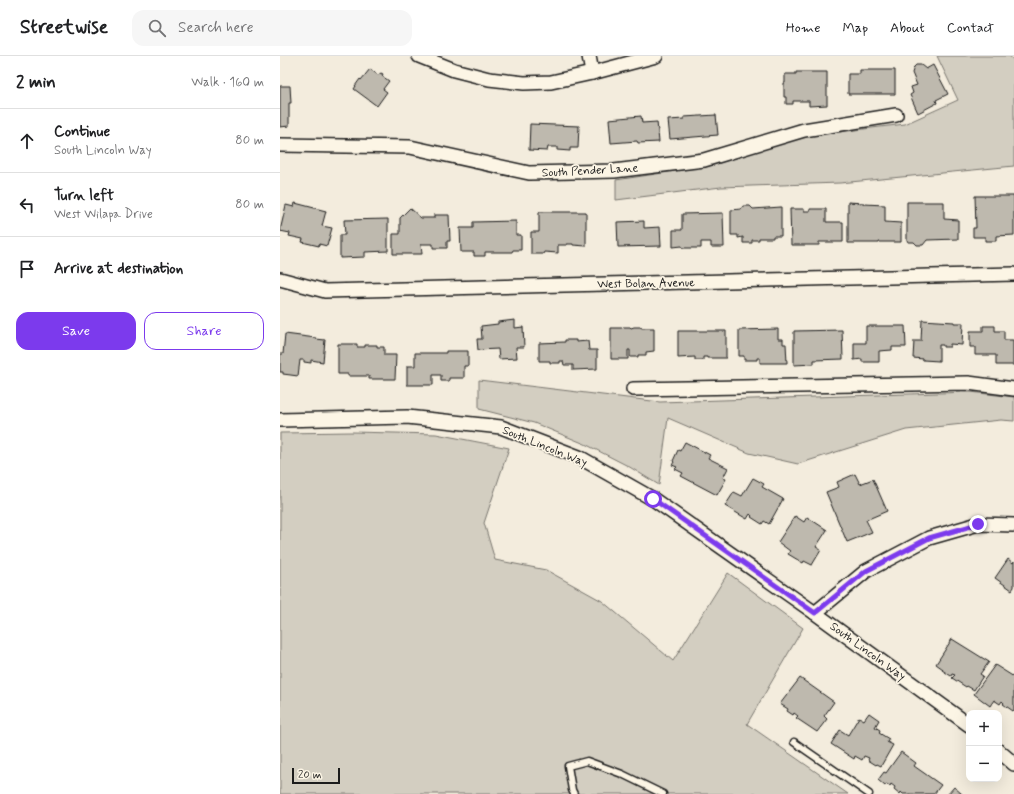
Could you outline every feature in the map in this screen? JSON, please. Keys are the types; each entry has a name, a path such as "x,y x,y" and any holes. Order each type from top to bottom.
{"street":[{"path":"419,56 454,70 489,79 524,83 551,82 656,56"},
{"path":"589,56 592,73"},
{"name":"South Pender Lane","path":"280,145 410,147 529,173 614,171 704,160 804,130 896,115"},
{"name":"West Bolan Avenue","path":"280,279 325,291 1014,274"},
{"path":"633,389 968,383 1014,389"},
{"name":"South Lincoln Way","path":"280,420 407,417 501,427 579,457 653,499 815,613 966,723"},
{"path":"815,613 866,571 929,538 978,524 1014,525"},
{"path":"1002,754 1014,764"}],"lane":[{"path":"794,742 869,794"},
{"path":"574,794 568,766 587,761 622,774 663,794"}],"shaded area":[{"path":"937,56 1009,56 1014,60 1014,166 840,183 721,187 616,200 616,180 709,166 806,136 905,124 958,100"},
{"path":"479,380 660,402 970,392 1014,397 1014,421 1001,420 906,430 798,464 749,453 668,418 659,485 628,466 585,444 534,423 479,409"},
{"path":"353,432 436,434 509,448 484,523 495,560 546,570 602,601 673,661 728,573 803,628 747,724 848,794 280,794 280,433"}],"building":[{"path":"916,65 921,65 926,69 933,65 948,94 936,100 937,103 918,113 910,95 913,93 911,87 917,85 912,73"},
{"path":"370,69 378,75 381,73 383,74 382,76 389,81 383,89 387,92 377,106 354,89 360,79 361,80"},
{"path":"860,70 895,70 895,94 848,94 848,74 860,74"},
{"path":"796,72 827,72 827,105 809,106 809,101 793,101 793,104 786,104 786,97 784,97 785,74 796,74"},
{"path":"280,86 290,86 291,103 289,103 289,126 280,127"},
{"path":"716,115 718,135 670,139 668,120 684,119 684,117"},
{"path":"641,116 642,123 657,122 659,142 638,143 637,141 611,143 609,119"},
{"path":"530,124 579,126 578,148 570,148 570,151 557,150 557,147 548,147 547,151 529,150"},
{"path":"975,196 1014,196 1014,235 996,236 996,241 985,241 985,237 973,237 973,228 976,228"},
{"path":"848,202 885,205 885,222 901,223 901,242 848,243"},
{"path":"907,202 944,202 944,219 958,220 958,239 927,240 923,245 908,242"},
{"path":"295,203 326,211 322,226 332,228 327,246 319,244 319,246 302,242 303,239 289,236 290,233 280,231 286,205 294,207"},
{"path":"743,206 750,206 753,209 781,207 781,236 773,236 773,238 759,238 759,240 752,240 752,243 743,243 743,237 738,238 738,235 731,235 731,210 741,209"},
{"path":"410,208 421,218 434,218 434,215 449,215 450,241 447,241 447,248 433,248 433,244 421,244 422,254 393,254 393,234 400,234 400,218"},
{"path":"790,209 804,209 804,211 810,211 810,209 826,209 826,222 843,222 843,242 819,242 819,245 791,245"},
{"path":"539,212 586,212 586,246 573,244 558,245 558,253 544,252 543,254 531,254 531,232 539,232"},
{"path":"723,213 724,247 711,247 711,242 701,242 701,248 683,248 682,246 673,247 673,230 682,230 682,214"},
{"path":"388,219 388,251 365,252 365,257 340,258 340,235 345,235 344,220"},
{"path":"516,221 516,235 521,235 521,250 513,250 512,252 485,252 485,256 474,256 474,252 461,252 460,228 473,228 473,222"},
{"path":"644,221 644,228 660,227 661,246 618,247 617,222"},
{"path":"515,320 515,328 523,327 524,347 516,347 517,358 499,359 498,349 478,350 477,339 482,339 481,326"},
{"path":"922,320 963,323 962,345 950,344 950,347 943,347 943,345 939,345 939,361 913,358 914,341 921,341"},
{"path":"866,326 905,326 906,347 892,347 892,350 879,351 879,362 862,362 862,359 854,360 854,343 866,343"},
{"path":"983,326 995,326 995,331 1004,331 1004,340 1013,340 1013,365 996,365 996,355 975,355 975,347 970,347 970,331 983,331"},
{"path":"611,328 654,328 654,351 646,352 646,355 638,355 638,357 630,357 630,350 628,350 628,359 611,359"},
{"path":"778,329 778,339 783,339 783,344 786,344 787,363 760,363 760,358 757,358 757,360 744,360 744,356 739,356 739,330"},
{"path":"842,330 843,359 814,360 814,364 794,365 794,331"},
{"path":"678,331 726,331 726,358 703,357 703,360 695,360 695,357 678,358"},
{"path":"285,334 325,340 323,362 311,360 311,363 300,360 298,376 283,374 283,372 280,372 280,354 283,354"},
{"path":"565,340 576,340 576,342 588,341 589,350 597,350 597,369 573,370 573,365 564,365 563,361 560,361 560,363 550,363 550,361 539,361 539,343 565,342"},
{"path":"338,344 357,344 357,347 377,345 377,347 384,347 384,355 396,355 395,379 369,379 369,376 348,376 348,374 338,374"},
{"path":"446,351 468,351 468,366 464,366 464,378 449,378 449,381 441,381 441,375 433,375 433,385 407,385 407,366 415,366 415,353 446,353"},
{"path":"685,442 710,455 708,458 728,468 723,478 726,479 717,495 681,476 683,473 675,469 677,467 672,465 678,450 680,451"},
{"path":"855,474 860,484 873,479 887,511 866,520 872,532 847,542 826,492 839,487 837,482"},
{"path":"753,478 764,484 762,487 783,499 769,524 764,521 762,524 751,517 752,516 750,514 747,519 725,506 734,492 742,496"},
{"path":"795,516 804,522 807,517 827,530 816,547 821,550 812,565 804,561 803,563 788,554 790,551 778,542"},
{"path":"1008,559 1013,563 1014,561 1014,587 1012,590 995,578"},
{"path":"952,639 989,662 980,674 983,676 974,690 952,678 955,675 952,674 951,676 936,664"},
{"path":"995,665 1014,677 1013,711 1003,704 1004,703 1002,701 1000,704 994,700 990,706 974,694"},
{"path":"800,678 834,702 824,716 827,719 817,732 796,718 798,716 787,711 788,709 780,704"},
{"path":"869,713 879,720 875,727 880,730 879,733 889,739 887,742 893,745 881,766 876,765 868,760 869,758 864,756 862,760 855,756 854,759 831,744 840,730 848,735 859,717 864,720"},
{"path":"901,752 916,763 914,766 941,785 934,794 903,794 901,792 900,794 891,784 890,786 886,784 885,786 878,780 884,772 886,773"},
{"path":"954,787 962,794 948,794"}],"route":[{"path":"653,499 815,613 866,571 929,538 978,524"}]}
